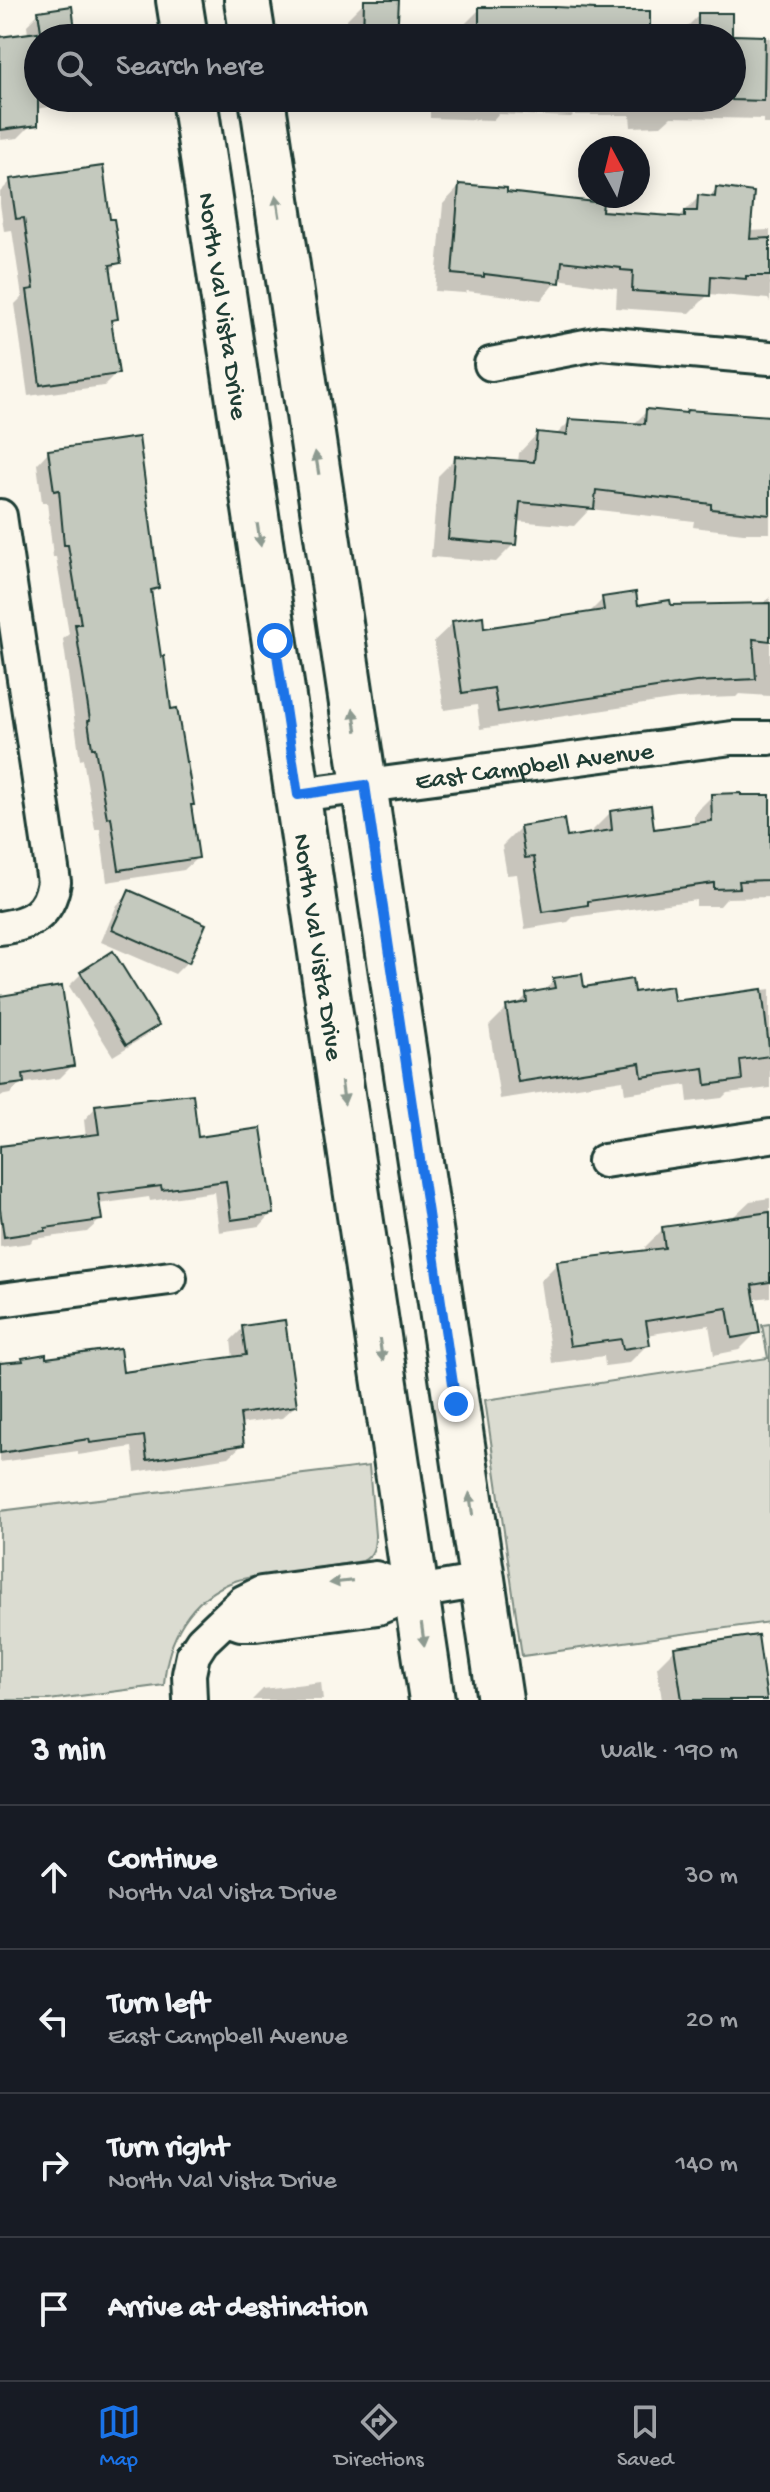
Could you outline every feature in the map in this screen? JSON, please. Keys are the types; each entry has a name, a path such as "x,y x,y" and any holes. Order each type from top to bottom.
{"main road":[{"path":"179,0 183,24"},
{"path":"247,0 251,24"},
{"name":"North Val Vista Drive","path":"196,112 432,1700"},
{"path":"264,112 500,1700"}],"street":[{"path":"491,364 601,343 770,358"},
{"path":"0,516 3,555 54,868 52,896 46,908 21,924 0,928"},
{"name":"East Campbell Avenue","path":"298,795 732,738 770,738"},
{"path":"604,1161 770,1136"},
{"path":"0,1300 170,1278"},
{"path":"190,1700 189,1674 193,1655 213,1629 227,1619 241,1624 256,1624 378,1608 417,1592 482,1581"}],"shaded area":[{"path":"770,1324 770,1622 522,1656 485,1400 768,1358 762,1325"},
{"path":"369,1466 375,1539 372,1553 367,1559 245,1578 219,1588 194,1609 176,1636 164,1685 49,1700 0,1700 0,1511"}],"building":[{"path":"364,0 399,0 398,24 363,24"},
{"path":"72,6 74,24 40,24 38,11"},
{"path":"479,7 650,11 650,24 479,24"},
{"path":"698,13 732,13 732,24 698,24"},
{"path":"24,34 24,112 38,112 38,125 0,130 0,37"},
{"path":"746,35 765,36 764,101 746,100"},
{"path":"103,166 110,219 114,219 121,263 110,265 118,319 111,320 119,374 40,385 27,290 34,289 24,218 16,219 10,179"},
{"path":"459,184 507,188 507,192 578,200 578,208 685,217 685,211 697,211 698,195 715,197 716,187 754,192 750,239 770,238 770,276 746,276 746,279 711,276 710,296 632,291 633,271 562,261 560,283 484,274 484,277 452,274"},
{"path":"646,409 770,416 770,515 711,509 711,504 596,490 594,509 520,502 516,545 448,539 455,456 534,462 537,432 567,435 569,419 645,424"},
{"path":"139,437 159,588 151,590 171,709 177,708 187,762 199,858 119,870 111,817 107,818 95,748 92,748 75,624 81,624 68,545 64,545 59,490 54,491 48,450"},
{"path":"636,592 638,605 670,600 671,605 770,603 770,641 753,639 756,679 696,682 498,712 494,688 462,693 452,621 483,616 484,628 604,610 602,597"},
{"path":"711,794 770,795 770,880 739,881 740,888 714,889 714,883 588,901 588,905 543,912 534,857 525,858 520,826 564,819 567,837 612,830 610,811 651,805 654,829 712,821"},
{"path":"129,890 206,924 189,963 112,929"},
{"path":"113,951 159,1025 126,1045 80,972"},
{"path":"582,974 584,987 632,979 634,992 672,986 674,1001 762,989 770,1056 740,1060 742,1080 706,1085 704,1068 642,1077 640,1063 518,1082 506,1006 527,1002 526,993 555,988 553,978"},
{"path":"62,986 74,1066 23,1074 24,1083 0,1086 0,996"},
{"path":"193,1094 198,1137 261,1128 274,1214 231,1220 226,1181 162,1190 161,1186 98,1194 102,1220 4,1237 0,1209 0,1146 99,1134 95,1105"},
{"path":"770,1212 770,1282 752,1285 760,1333 732,1338 727,1308 646,1321 650,1345 623,1349 621,1339 570,1346 557,1261 665,1248 662,1227"},
{"path":"285,1320 297,1406 240,1414 244,1445 147,1460 144,1436 90,1443 89,1439 0,1453 0,1363 23,1361 22,1358 46,1354 46,1358 120,1348 123,1372 246,1355 242,1326"},
{"path":"758,1635 767,1700 682,1700 674,1647"}],"route":[{"path":"275,641 298,795 365,785 456,1404"}]}
